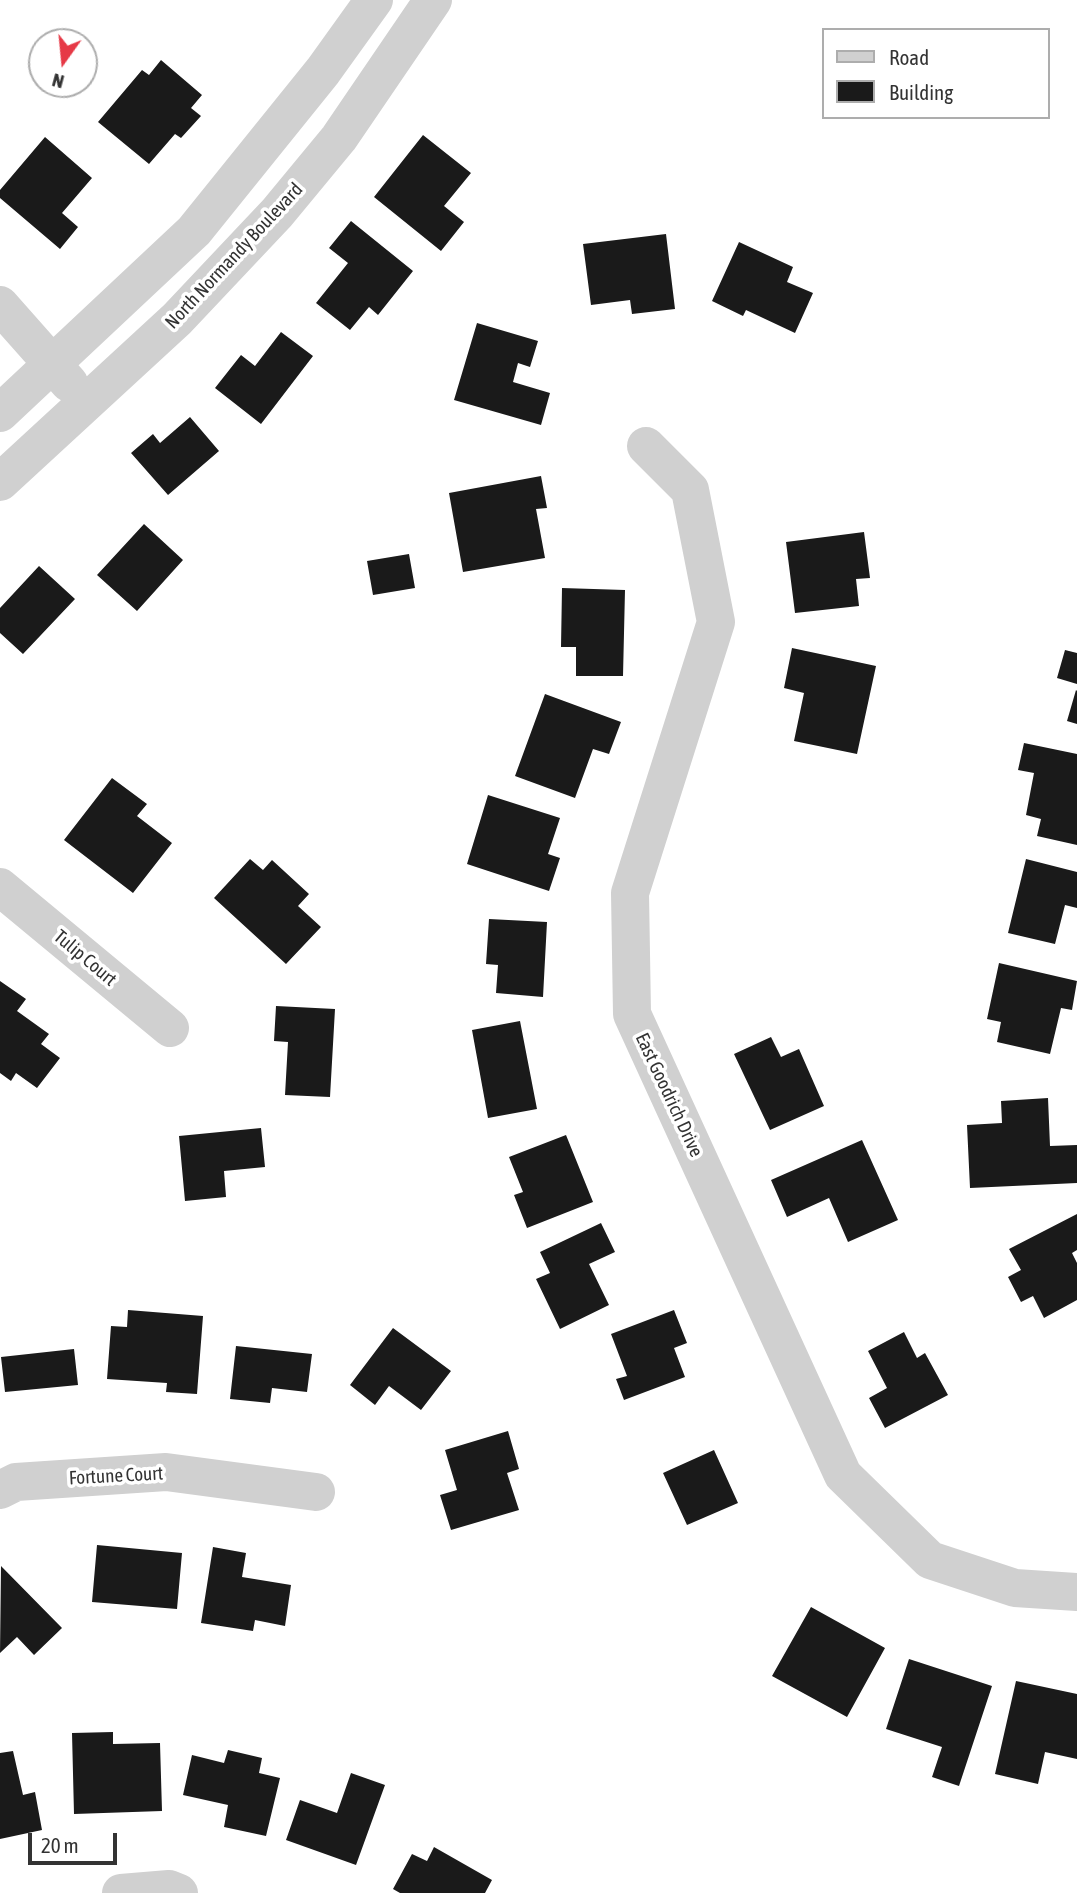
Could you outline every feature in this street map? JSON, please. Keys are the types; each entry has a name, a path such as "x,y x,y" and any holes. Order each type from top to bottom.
{"street":[{"path":"0,413 194,231 315,81 374,0"},
{"name":"North Normandy Boulevard","path":"0,482 177,319 277,213 339,138 433,0"},
{"path":"0,305 55,363 85,405"},
{"name":"East Goodrich Drive","path":"646,446 690,490 716,622 629,893 632,1014 843,1475 930,1560 1015,1588 1077,1592"},
{"name":"Tulip Court","path":"0,887 170,1028"},
{"name":"Fortune Court","path":"0,1490 16,1482 166,1472 316,1492"},
{"path":"121,1893 169,1889 179,1893"}],"building":[{"path":"161,60 202,95 191,108 201,116 181,138 175,134 149,164 98,122 142,70 149,75"},
{"path":"423,135 471,173 444,206 464,222 441,251 374,197"},
{"path":"45,137 92,178 62,213 78,227 60,249 0,198 0,190"},
{"path":"351,221 413,271 378,315 369,307 350,330 316,303 348,263 329,248"},
{"path":"666,234 675,309 632,314 630,300 591,305 583,244"},
{"path":"739,242 793,267 787,282 813,293 795,333 746,310 743,316 712,301"},
{"path":"477,323 538,341 530,367 518,363 513,382 550,393 541,425 454,400"},
{"path":"281,332 313,356 261,424 215,388 241,355 255,366"},
{"path":"190,417 219,451 168,495 131,453 153,434 160,443"},
{"path":"541,476 547,508 536,509 545,558 463,572 449,493"},
{"path":"144,524 183,560 137,611 97,575"},
{"path":"864,532 870,578 856,579 859,606 795,613 786,542"},
{"path":"409,554 415,588 373,595 367,561"},
{"path":"39,566 75,599 23,654 0,633 0,608"},
{"path":"562,588 625,590 623,676 576,676 576,647 561,647"},
{"path":"792,648 876,666 857,754 794,741 804,693 784,688"},
{"path":"1065,650 1077,653 1077,684 1057,678"},
{"path":"1077,691 1077,724 1067,721"},
{"path":"545,694 621,722 609,754 593,749 575,798 515,776"},
{"path":"1024,743 1077,754 1077,845 1037,836 1041,819 1026,815 1034,773 1018,770"},
{"path":"112,778 147,804 137,816 172,843 133,893 64,840"},
{"path":"488,795 560,818 548,854 560,858 549,891 467,864"},
{"path":"250,859 263,870 272,860 309,894 298,906 321,927 286,964 214,898"},
{"path":"1026,859 1077,872 1077,908 1065,905 1055,944 1008,933"},
{"path":"489,919 547,922 543,997 496,993 498,965 486,964"},
{"path":"999,963 1077,981 1072,1010 1061,1008 1050,1054 997,1042 1001,1022 987,1019"},
{"path":"0,981 26,999 17,1011 49,1034 41,1044 60,1058 37,1088 16,1073 11,1081 0,1073"},
{"path":"276,1006 335,1009 330,1097 285,1095 288,1042 274,1041"},
{"path":"520,1021 537,1109 488,1118 472,1030"},
{"path":"771,1037 781,1057 799,1049 824,1106 770,1130 734,1054"},
{"path":"1048,1098 1050,1146 1077,1145 1077,1183 970,1188 967,1125 1002,1123 1001,1101"},
{"path":"261,1128 265,1167 224,1171 226,1197 185,1201 179,1136"},
{"path":"566,1135 593,1202 527,1228 514,1195 523,1192 509,1157"},
{"path":"862,1140 898,1220 848,1242 829,1198 787,1217 771,1180"},
{"path":"1077,1214 1077,1250 1072,1253 1077,1263 1077,1300 1044,1318 1033,1296 1021,1302 1008,1277 1021,1270 1009,1249"},
{"path":"601,1223 615,1252 589,1264 609,1305 560,1329 536,1279 550,1273 540,1252"},
{"path":"128,1310 203,1316 197,1394 166,1392 167,1383 107,1379 111,1326 127,1327"},
{"path":"674,1310 687,1343 674,1348 685,1377 624,1400 616,1379 627,1376 611,1334"},
{"path":"393,1328 451,1371 421,1410 389,1386 375,1405 350,1385"},
{"path":"904,1332 917,1358 925,1353 948,1395 885,1428 869,1398 887,1388 868,1351"},
{"path":"236,1346 312,1354 307,1392 272,1388 270,1403 230,1399"},
{"path":"74,1349 78,1385 5,1392 1,1357"},
{"path":"508,1431 519,1469 507,1473 519,1510 451,1530 440,1495 457,1490 445,1450"},
{"path":"714,1450 738,1503 687,1525 663,1473"},
{"path":"97,1545 182,1553 177,1609 92,1602"},
{"path":"213,1547 246,1553 242,1577 291,1585 285,1626 255,1620 253,1631 201,1623"},
{"path":"1,1566 62,1628 34,1655 17,1637 0,1653"},
{"path":"811,1607 885,1648 847,1717 772,1676"},
{"path":"909,1659 992,1686 959,1786 932,1777 942,1747 886,1729"},
{"path":"1016,1681 1077,1694 1077,1759 1045,1752 1038,1784 995,1774"},
{"path":"113,1732 113,1744 160,1743 162,1811 74,1814 72,1733"},
{"path":"228,1750 262,1758 259,1773 280,1778 266,1836 224,1827 228,1805 183,1795 192,1755 224,1763"},
{"path":"13,1751 23,1795 35,1792 42,1830 0,1839 0,1753"},
{"path":"351,1773 385,1785 356,1865 286,1840 300,1800 337,1813"},
{"path":"434,1847 492,1880 485,1893 400,1893 393,1889 412,1854 427,1861"}]}
